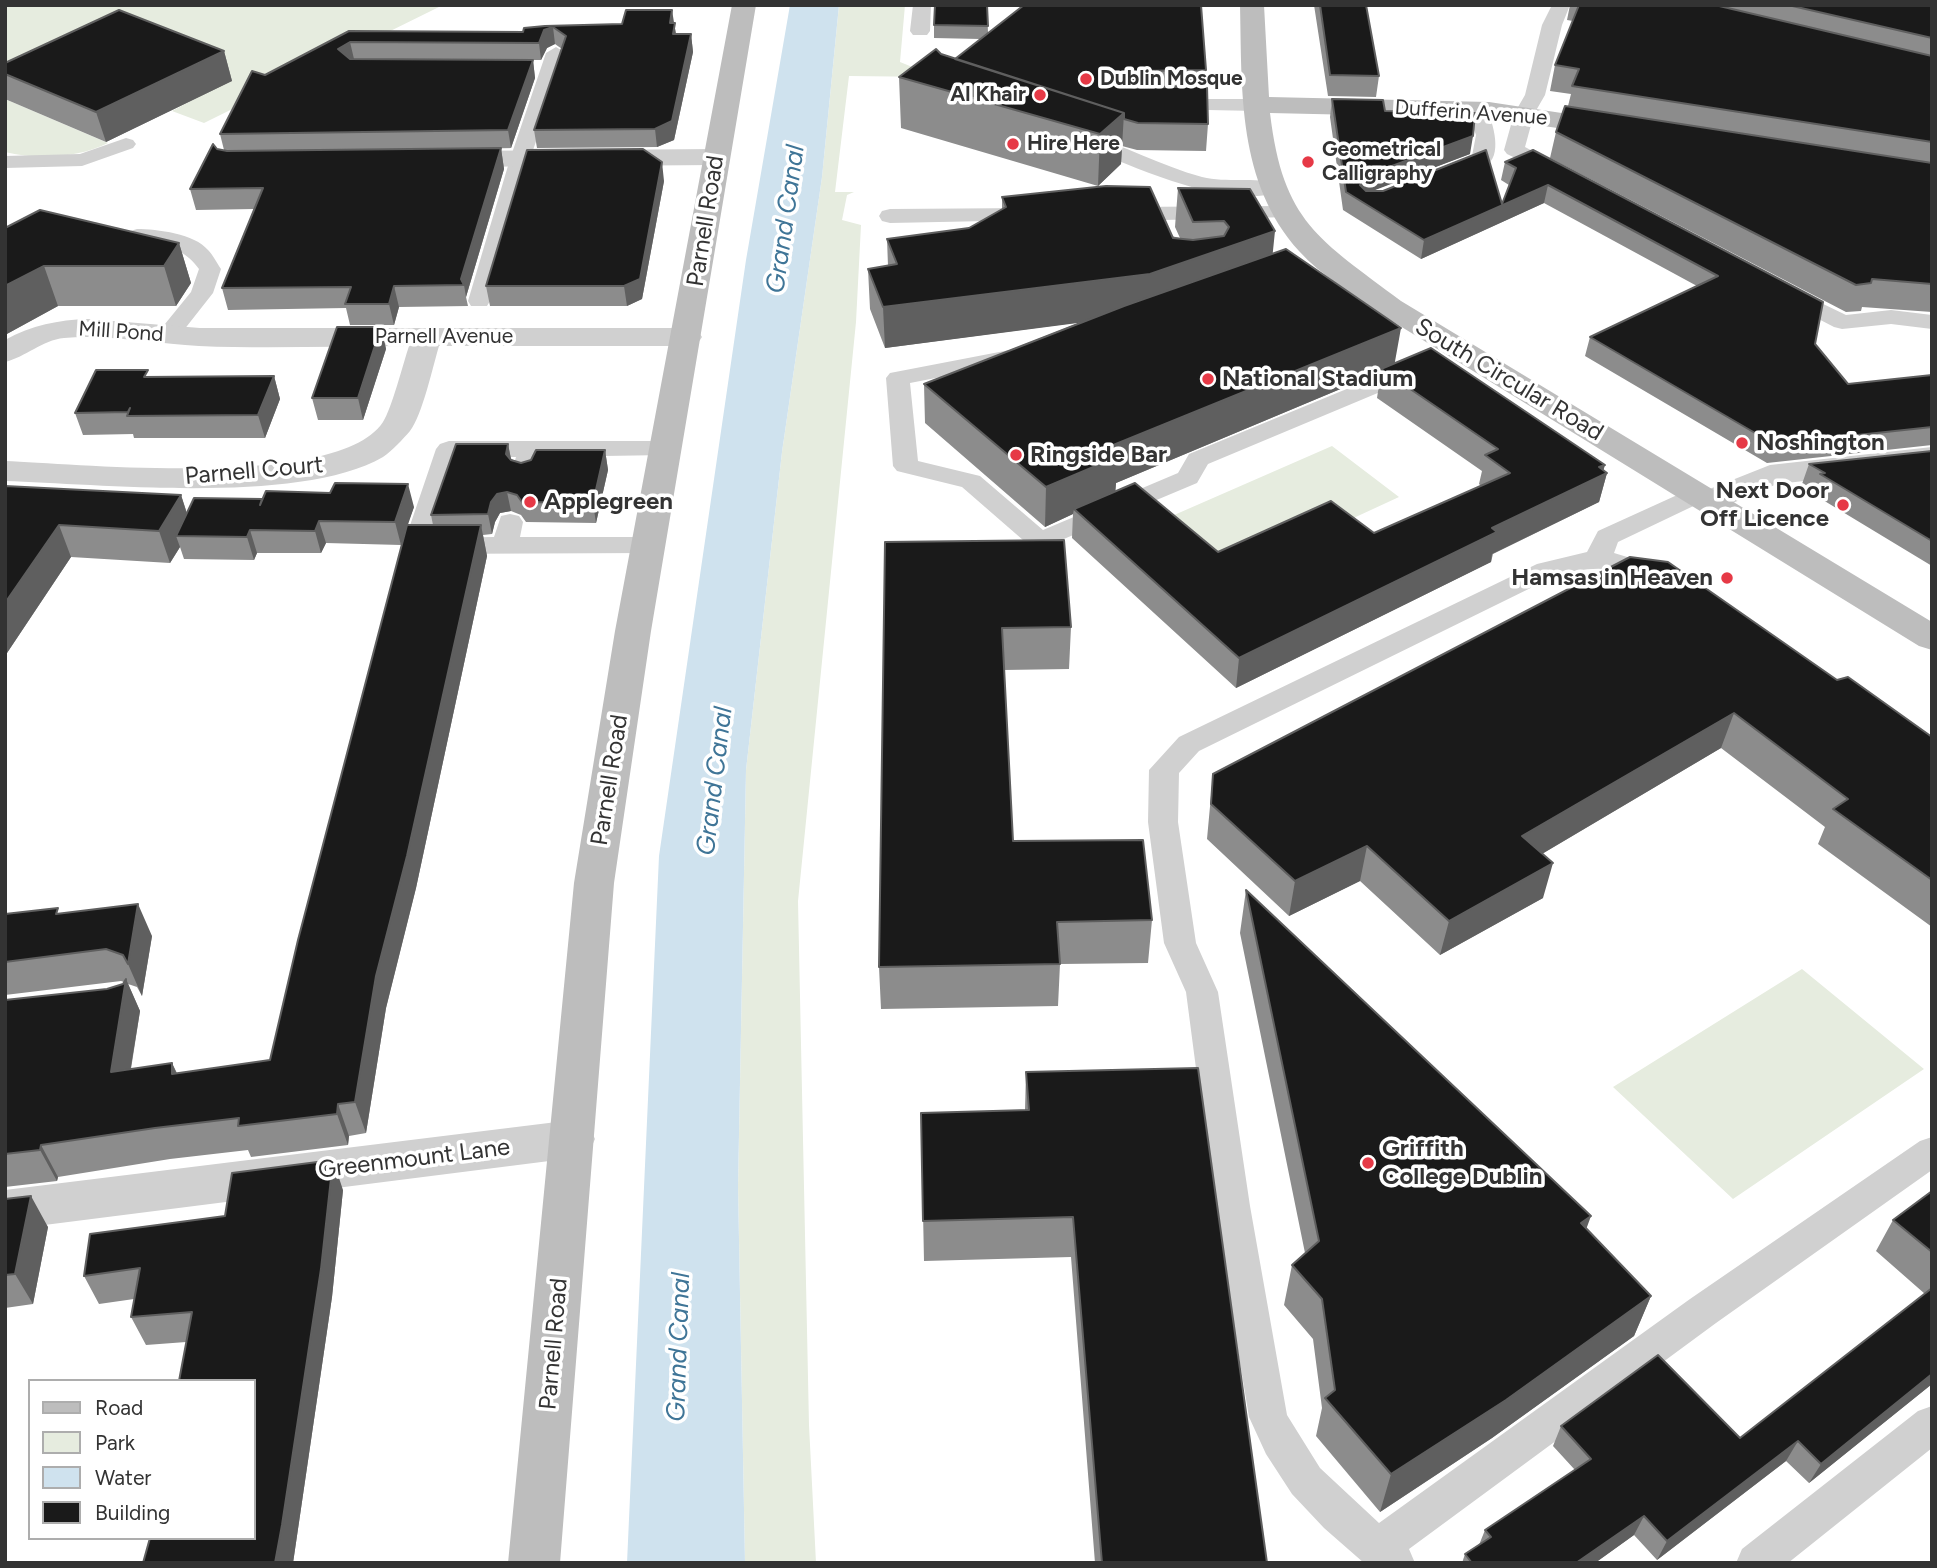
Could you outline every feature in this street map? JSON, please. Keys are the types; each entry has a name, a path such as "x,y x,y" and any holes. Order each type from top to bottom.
{"main road":[{"name":"Parnell Road","path":"534,1563 594,883 633,631 744,5"},
{"name":"South Circular Road","path":"1252,5 1257,105 1277,200 1309,246 1312,260 1932,638"},
{"name":"Dufferin Avenue","path":"1257,105 1477,109 1640,132"}],"street":[{"path":"425,160 716,157"},
{"name":"Mill Pond","path":"5,353 36,336 61,329 88,328 201,337"},
{"name":"Parnell Avenue","path":"201,337 687,337"},
{"name":"Parnell Court","path":"5,471 210,478 298,472 344,462 373,449 398,425 427,337"},
{"path":"1703,498 1770,475 1932,457"},
{"name":"Greenmount Lane","path":"5,1210 573,1139"}],"lane":[{"path":"920,31 922,5"},
{"path":"1561,5 1552,25 1535,95 1524,114 1514,150 1575,182"},
{"path":"479,301 547,64"},
{"path":"1143,105 1257,105"},
{"path":"1433,178 1482,159 1486,135 1477,109"},
{"path":"1061,134 1217,186 1277,200"},
{"path":"5,162 82,160 126,144"},
{"path":"1099,214 1155,213 1277,200"},
{"path":"1155,213 1165,237"},
{"path":"890,216 1057,215"},
{"path":"119,242 136,236 172,240 200,252 210,269 202,293 168,335"},
{"path":"1769,284 1842,322 1891,317 1932,322"},
{"path":"1043,351 898,378 906,466 971,481 1040,541 1188,478 1198,459 1408,372"},
{"path":"649,545 508,534 416,546 449,449 528,461 666,448"},
{"path":"1598,559 1607,537 1703,498"},
{"path":"1681,586 1623,563 1598,559 1574,560 1546,570 1189,744 1164,770 1163,822 1180,943 1202,992 1232,1206 1268,1417 1282,1449 1307,1485 1386,1555 1703,1311 1932,1150"},
{"path":"1756,1563 1932,1424"}],"green space":[{"path":"5,5 443,5 204,123 172,111 229,80 5,97"},
{"path":"839,5 905,5 900,62 937,77 849,76 835,192 854,192 847,195 842,220 861,225 856,322 798,901 809,1425 816,1563 745,1563 738,1186 746,770 782,452 822,177"},
{"path":"5,99 108,143 71,155 31,156 5,152"},
{"path":"1332,446 1399,497 1215,582 1149,526"},
{"path":"1802,969 1924,1069 1733,1199 1613,1087"}],"water":[{"name":"Grand Canal","path":"790,5 839,5 822,177 782,452 746,770 738,1186 745,1563 627,1563 659,856 746,260"}],"building":[{"path":"935,5 987,5 988,26 934,25"},
{"path":"1024,5 1201,5 1206,70 1135,71 1127,73 1122,79 1127,86 1135,88 1207,86 1208,124 1138,123 1124,119 1124,113 955,59"},
{"path":"1320,5 1366,5 1379,76 1330,75"},
{"path":"1579,5 1715,5 1932,56 1932,142 1572,86 1579,69 1555,65"},
{"path":"1788,5 1932,5 1932,38"},
{"path":"119,10 224,51 96,112 5,74 5,63"},
{"path":"626,10 672,10 670,23 675,23 673,34 691,34 672,121 655,129 534,130 566,36 553,27 544,30 539,43 350,42 338,49 350,59 533,60 508,130 220,134 252,71 265,75 349,31 523,32 524,28 545,26 622,24"},
{"path":"936,49 941,54 1124,113 1100,134 899,77"},
{"path":"1332,99 1383,100 1385,111 1475,113 1473,136 1365,176 1360,185 1366,191 1383,191 1486,150 1502,204 1516,168 1505,162 1533,150 1823,302 1815,344 1848,384 1932,375 1932,427 1774,444 1590,337 1718,276 1548,185 1424,240 1346,192"},
{"path":"1565,106 1932,163 1932,284 1872,279 1871,283 1856,285 1556,132"},
{"path":"213,144 217,149 227,151 501,148 461,279 464,285 394,286 389,304 345,304 351,287 222,288 263,188 190,189"},
{"path":"643,149 662,162 640,279 624,286 486,286 527,150"},
{"path":"1106,186 1150,187 1173,238 1193,240 1224,236 1229,227 1224,221 1193,222 1178,188 1250,189 1275,231 1150,274 883,307 868,269 897,264 887,239 969,228 1006,207 1002,197"},
{"path":"40,210 179,243 164,266 44,266 5,286 5,228"},
{"path":"1286,249 1401,328 1106,448 1117,457 1046,487 924,384 1124,306"},
{"path":"337,327 381,327 358,398 312,398"},
{"path":"1431,348 1605,465 1599,467 1607,473 1492,528 1497,532 1239,658 1074,509 1135,483 1218,552 1331,501 1374,533 1510,473 1485,455 1498,449 1381,369"},
{"path":"96,370 148,370 144,377 274,376 258,415 127,416 130,408 128,412 75,413"},
{"path":"456,444 508,444 506,454 511,460 521,463 531,460 536,450 605,450 593,503 522,502 517,495 507,492 497,494 491,502 488,514 431,515"},
{"path":"1932,451 1932,541 1820,474 1825,473 1809,464"},
{"path":"335,483 408,484 395,522 319,521 315,531 250,530 247,537 176,536 194,498 262,499 260,505 266,491 330,493"},
{"path":"5,486 181,495 159,531 59,525 5,603"},
{"path":"407,525 481,525 407,856 376,976 355,1102 338,1104 337,1114 238,1126 239,1118 155,1128 41,1145 40,1150 5,1154 5,1000 107,989 123,984 126,979 111,1072 172,1063 172,1074 270,1060 298,940"},
{"path":"1064,540 1071,627 1002,628 1013,841 1143,840 1152,920 1057,922 1060,964 879,967 885,542"},
{"path":"1630,557 1668,562 1837,680 1848,677 1932,737 1932,880 1833,809 1848,799 1734,713 1522,836 1553,863 1449,921 1367,846 1295,881 1211,804 1213,774"},
{"path":"1246,890 1591,1216 1581,1223 1651,1296 1506,1400 1391,1474 1325,1398 1335,1390 1322,1299 1292,1265 1319,1241"},
{"path":"138,904 128,964 123,955 106,949 5,962 5,914 58,908 56,914"},
{"path":"1198,1068 1267,1563 1102,1563 1073,1217 923,1221 921,1113 1029,1110 1026,1072"},
{"path":"333,1160 321,1269 275,1563 143,1563 149,1540 256,1540 256,1379 179,1379 192,1312 131,1317 140,1268 84,1276 90,1234 225,1216 232,1173"},
{"path":"1932,1191 1932,1252 1893,1220"},
{"path":"31,1196 15,1274 5,1275 5,1199"},
{"path":"1932,1288 1932,1374 1821,1464 1798,1441 1667,1541 1644,1516 1576,1563 1472,1563 1465,1554 1491,1537 1485,1530 1591,1459 1561,1426 1658,1355 1740,1438"}],"place":[{"name":"Dublin Mosque","path":"1086,79"},
{"name":"Al Khair","path":"1040,95"},
{"name":"Hire Here","path":"1013,144"},
{"name":"Geometrical Calligraphy","path":"1308,162"},
{"name":"National Stadium","path":"1208,379"},
{"name":"Noshington","path":"1742,443"},
{"name":"Ringside Bar","path":"1016,455"},
{"name":"Applegreen","path":"530,502"},
{"name":"Next Door Off Licence","path":"1843,505"},
{"name":"Hamsas in Heaven","path":"1727,578"},
{"name":"Griffith College Dublin","path":"1368,1163"}]}
